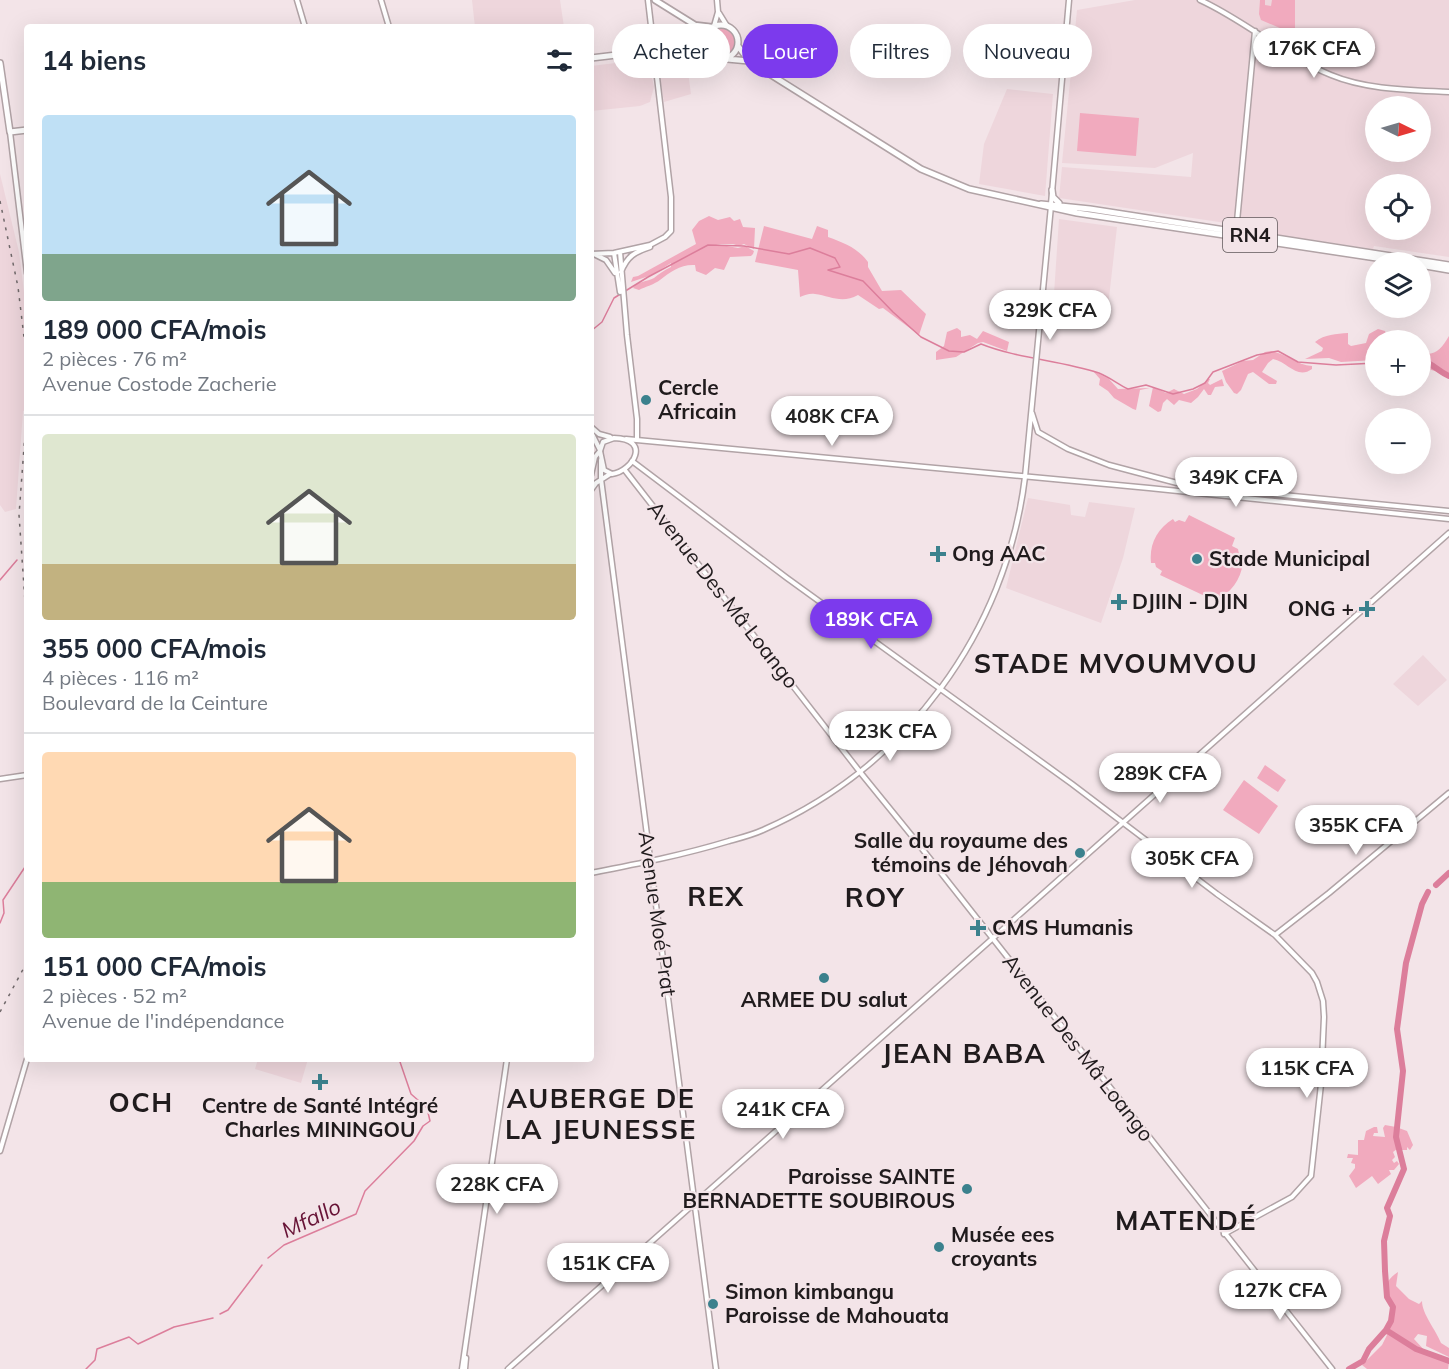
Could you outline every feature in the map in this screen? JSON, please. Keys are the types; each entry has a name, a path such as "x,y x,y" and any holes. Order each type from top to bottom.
{"highway":[{"name":"RN4","path":"730,28 736,33 738,45 742,50"},
{"path":"730,57 738,45"},
{"name":"RN4","path":"594,58 612,56"},
{"path":"0,63 10,132 24,130"},
{"name":"RN4","path":"777,78 921,169 969,189 1036,204 1365,256"},
{"path":"1052,190 1055,201 1063,205"},
{"name":"RN4","path":"1051,206 1063,205 1449,265"},
{"path":"1431,267 1449,270"}],"main road":[{"path":"655,0 693,24"}],"street":[{"path":"297,0 305,24"},
{"path":"381,0 389,24"},
{"path":"648,0 650,24"},
{"path":"714,24 718,12 717,0"},
{"path":"594,872 679,856 761,831 792,816 860,772 911,726 941,689 967,648 997,589 1021,512 1071,0"},
{"path":"1200,0 1255,31 1284,51 1341,79 1377,86 1449,92"},
{"path":"718,12 726,24"},
{"path":"1236,232 1255,31"},
{"path":"619,275 627,259 637,252 662,242 672,226 671,197 656,78"},
{"path":"10,132 24,248"},
{"path":"594,254 617,252 657,243 665,237"},
{"path":"594,484 610,474 616,474 632,461 637,439 638,419 617,252"},
{"path":"594,255 611,265 619,275"},
{"path":"1032,413 1040,434 1068,449 1109,465 1177,483 1449,511"},
{"path":"594,431 614,438 1449,519"},
{"path":"1029,436 1040,434"},
{"path":"594,435 604,470 610,474"},
{"path":"594,461 603,442 614,438"},
{"path":"626,439 632,441 636,447"},
{"name":"Avenue Moé Prat","path":"601,460 601,479 716,1369"},
{"path":"632,461 1275,935 1312,973 1323,1001 1321,1084 1312,1171 1309,1180 1292,1197 1224,1234"},
{"name":"Avenue Des Mâ Loango","path":"624,469 860,772 1332,1369"},
{"path":"508,1369 1449,533"},
{"path":"0,779 24,775"},
{"path":"1275,935 1449,793"},
{"path":"0,1151 26,1062"},
{"path":"463,1369 508,1062"}],"shaded area":[{"path":"472,0 560,0 564,24 475,24"},
{"path":"1135,0 1449,0 1449,257 1431,254 1431,252 1374,246 1373,249 1239,229 1239,225 1059,198 1062,167 1191,177 1193,153 1155,168 1062,163 1070,78 1092,78 1092,24 1076,24 1077,10"},
{"path":"1260,0 1265,0 1265,5 1271,6 1272,0 1295,0 1295,29 1292,32 1287,31 1261,20"},
{"path":"730,29 736,36 736,48 730,55"},
{"path":"612,63 612,78 652,78 654,87 650,102 640,106 594,111 594,66"},
{"path":"660,78 689,78 691,94 664,102"},
{"path":"1007,89 1053,94 1045,196 979,184 984,144"},
{"path":"1080,113 1139,118 1136,156 1077,151"},
{"path":"0,174 19,252 24,292 24,411 16,509 5,512 0,505"},
{"path":"709,216 718,220 730,217 734,221 740,219 743,227 755,228 754,249 744,244 739,246 716,244 738,248 745,246 754,251 753,254 730,257 724,270 715,268 706,275 696,271 695,265 685,266 639,290 633,288 671,267 671,263 652,275 631,282 633,277 696,244 692,230 699,221"},
{"path":"1059,219 1117,227 1108,307 1053,309"},
{"path":"764,226 812,239 817,226 828,230 828,237 850,246 864,257 882,291 901,290 926,314 919,335 883,308 879,309 858,295 847,299 813,294 800,297 798,270 755,262"},
{"path":"957,328 961,331 961,337 970,335 977,339 983,331 1009,342 1007,351 983,342 956,357 936,360 936,352 944,346 947,332"},
{"path":"1348,333 1348,344 1351,346 1365,343 1365,361 1341,362 1329,358 1305,359 1322,351 1323,348 1315,342 1323,337"},
{"path":"1449,336 1449,378 1431,370 1431,353 1443,345"},
{"path":"1271,351 1312,366 1312,369 1307,372 1297,371 1273,359 1262,372 1277,381 1276,384 1269,384 1253,372 1248,374 1241,390 1237,394 1234,393 1222,371"},
{"path":"1092,370 1109,379 1118,389 1150,388 1140,390 1136,410 1114,398 1099,385 1100,379"},
{"path":"1210,379 1208,383 1210,385 1222,379 1224,386 1215,387 1211,395 1208,395 1204,389 1191,403 1179,400 1174,405 1167,399 1161,411 1158,412 1149,406 1153,387 1166,393 1174,389 1184,394 1197,389"},
{"path":"1028,498 1070,505 1071,515 1085,517 1089,502 1135,508 1123,558 1101,623 1006,588"},
{"name":"Stade Municipal","path":"1189,515 1235,538 1232,546 1238,549 1239,554 1243,554 1238,579 1221,598 1218,594 1214,596 1209,593 1207,597 1160,575 1162,571 1156,567 1155,563 1151,563 1151,550 1158,532 1173,519 1175,522 1179,520 1185,522"},
{"path":"1423,655 1447,680 1418,706 1393,684"},
{"path":"1265,765 1286,780 1278,792 1257,778"},
{"path":"1244,780 1278,806 1259,834 1223,810"},
{"path":"257,1062 307,1062 301,1083 255,1069"},
{"path":"1385,1125 1407,1131 1413,1145 1410,1150 1407,1147 1407,1150 1401,1150 1400,1154 1397,1149 1393,1152 1395,1157 1392,1160 1399,1164 1394,1170 1389,1170 1391,1174 1378,1184 1372,1176 1356,1188 1349,1176 1355,1164 1351,1163 1353,1158 1347,1158 1348,1154 1358,1155 1358,1140 1364,1140 1366,1131 1374,1127 1377,1127 1378,1133 1374,1133 1373,1136 1385,1137 1383,1128"},
{"path":"1398,1272 1396,1286 1409,1299 1419,1304 1422,1301 1424,1311 1441,1343 1449,1348 1449,1357 1426,1346 1427,1336 1418,1334 1414,1339 1426,1352 1449,1362 1448,1369 1367,1369 1362,1365 1382,1345 1387,1335 1384,1332 1390,1322 1392,1310 1386,1287 1387,1282"}],"waterway":[{"path":"594,329 602,322 614,298 708,245 744,246 789,254 810,248 835,258 840,267 828,270 863,281 921,337 949,351 964,352 981,344 1010,353 1099,373 1128,389 1146,385 1173,394 1193,389 1205,383 1213,372 1257,355 1278,351 1298,362 1336,365 1365,364"},
{"path":"1431,365 1449,376"},
{"path":"0,580 17,560"},
{"path":"0,923 4,913 3,900 24,868"},
{"path":"1436,885 1449,873"},
{"path":"1349,1369 1363,1361 1369,1349 1391,1321 1393,1307 1387,1297 1384,1241 1390,1216 1387,1208 1404,1169 1396,1137 1403,1071 1397,1029 1406,963 1422,904 1428,892"},
{"name":"Mfallo","path":"268,1258 284,1245 356,1214 365,1191 414,1141 423,1126 430,1121 427,1108 411,1094 400,1062"},
{"name":"Mfallo","path":"220,1314 228,1310 262,1265"},
{"name":"Mfallo","path":"86,1369 95,1360 97,1349 129,1337 138,1344 174,1327 213,1318"},
{"path":"1386,1330 1416,1349 1449,1361"}],"railway":[{"path":"0,201 18,287 24,337"},
{"path":"24,448 19,515 24,587"},
{"path":"0,1012 24,968"}],"place":[{"name":"Cercle Africain","path":"646,400"},
{"name":"Ong AAC","path":"938,554"},
{"name":"Stade Municipal","path":"1197,559"},
{"name":"DJIIN - DJIN","path":"1119,602"},
{"name":"ONG +","path":"1367,609"},
{"name":"Salle du royaume des témoins de Jéhovah","path":"1080,853"},
{"name":"CMS Humanis","path":"978,928"},
{"name":"ARMEE DU salut","path":"824,978"},
{"name":"Centre de Santé Intégré Charles MININGOU","path":"320,1082"},
{"name":"Paroisse SAINTE BERNADETTE SOUBIROUS","path":"967,1189"},
{"name":"Musée ees croyants","path":"939,1247"},
{"name":"Simon kimbangu Paroisse de Mahouata","path":"713,1304"}],"district":[{"name":"STADE MVOUMVOU","path":"1116,664"},
{"name":"REX","path":"716,897"},
{"name":"ROY","path":"875,898"},
{"name":"JEAN BABA","path":"964,1054"},
{"name":"OCH","path":"141,1103"},
{"name":"AUBERGE DE LA JEUNESSE","path":"601,1114"},
{"name":"MATENDÉ","path":"1186,1221"}]}
